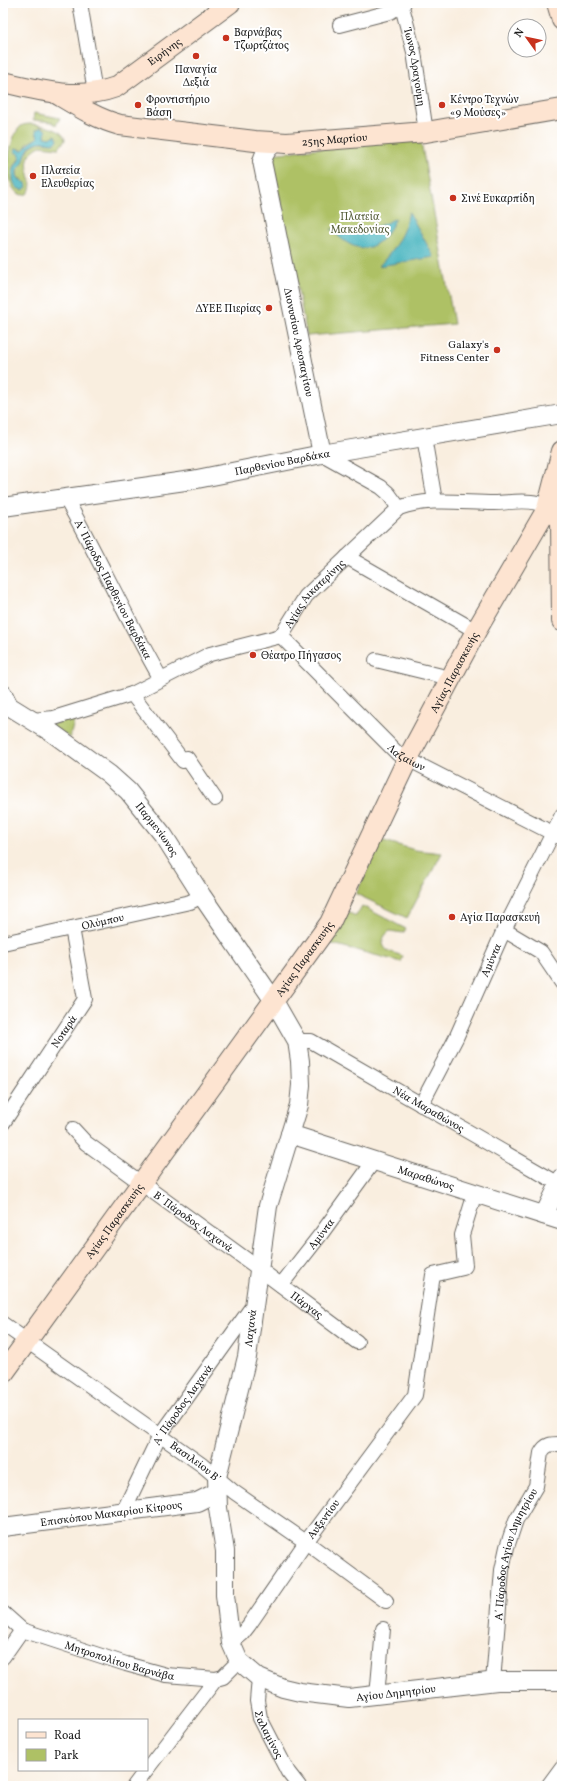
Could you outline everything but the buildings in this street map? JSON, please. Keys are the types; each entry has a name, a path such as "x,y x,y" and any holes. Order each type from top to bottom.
{"main road":[{"name":"Ειρήνης","path":"95,92 116,87 230,3"},
{"path":"557,3 562,20"},
{"path":"3,82 57,94 95,92"},
{"path":"106,121 105,111 109,98 116,87"},
{"path":"57,94 106,121"},
{"name":"25ης Μαρτίου","path":"106,121 142,129 276,142 426,132 562,109"},
{"path":"562,451 556,514 561,522 562,621"},
{"name":"Αγίας Παρασκευής","path":"3,1374 330,923 407,760 450,678 476,631 556,514"}],"street":[{"path":"80,3 95,92"},
{"path":"340,26 390,12 402,3"},
{"name":"Ίωνος Δραγούμη","path":"402,3 414,52 426,132"},
{"name":"Διονυσίου Αρεοπαγίτου","path":"276,142 264,153 262,161 322,454"},
{"name":"Παρθενίου Βαρδάκα","path":"3,508 192,480 322,454 562,414"},
{"path":"424,437 435,501"},
{"path":"322,454 381,487 388,493 399,508"},
{"name":"Α΄ Πάροδος Παρθενίου Βαρδάκα","path":"66,498 92,546 136,635 161,679"},
{"name":"Αγίας Αικατερίνης","path":"32,720 54,718 132,694 210,654 281,636 306,596 399,508 411,503 435,501 493,503 526,502 537,503 556,514"},
{"path":"347,557 476,631"},
{"name":"Λαζαίων","path":"281,636 398,754 407,760 557,836"},
{"path":"376,660 450,678"},
{"path":"132,694 183,761 187,758 216,799"},
{"name":"Παρμενίωνος","path":"5,704 32,720 109,774 128,791 164,836 202,896 274,1001"},
{"name":"Αμύντα","path":"421,1105 456,1038 504,930 557,836 562,815"},
{"name":"Ολύμπου","path":"3,944 190,902 202,896"},
{"name":"Νοταρά","path":"3,1123 85,999 72,928"},
{"path":"504,930 540,952 562,983"},
{"name":"Λαχανά","path":"239,1662 231,1643 225,1595 225,1551 217,1484 247,1357 258,1268 268,1206 299,1105 301,1086 300,1061 297,1041 274,1001"},
{"name":"Νέα Μαραθώνος","path":"297,1041 311,1041 421,1105 561,1181"},
{"name":"Β΄ Πάροδος Λαχανά","path":"73,1129 86,1143 258,1268"},
{"name":"Μαραθώνος","path":"290,1134 562,1221"},
{"name":"Αμύντα","path":"281,1285 321,1234 374,1161"},
{"path":"544,1215 561,1181"},
{"name":"Αυξεντίου","path":"231,1643 242,1634 249,1625 306,1542 415,1395 433,1275 463,1268 462,1235 475,1193"},
{"name":"Πάργας","path":"258,1268 357,1342"},
{"name":"Α΄ Πάροδος Λαχανά","path":"123,1512 160,1435 254,1304"},
{"name":"Βασιλείου Β΄","path":"3,1324 160,1435 217,1484 234,1492 306,1542 386,1601"},
{"name":"Α΄ Πάροδος Αγίου Δημητρίου","path":"493,1682 502,1570 507,1547 516,1520 536,1486 541,1452 549,1444 562,1444"},
{"name":"Επισκόπου Μακαρίου Κίτρους","path":"3,1527 197,1502 217,1484"},
{"name":"Μητροπολίτου Βαρνάβα","path":"3,1613 22,1630 126,1664 160,1673 216,1679"},
{"path":"376,1696 383,1629"},
{"path":"3,1657 22,1630"},
{"path":"148,1768 216,1679 223,1677 239,1662"},
{"name":"Αγίου Δημητρίου","path":"239,1662 259,1678 283,1688 300,1692 349,1698 493,1682 562,1681"},
{"name":"Σαλαμίνος","path":"259,1678 257,1701 260,1718 288,1772 299,1786"},
{"path":"548,1786 562,1767"},
{"path":"134,1786 145,1771"}],"green space":[{"path":"34,113 60,118 56,125 52,122 33,120"},
{"path":"31,124 57,130 61,133 65,140 59,148 40,146 32,152 28,158 27,164 31,183 30,189 27,194 22,195 15,191 11,183 8,162 16,132 21,126","holes":["40,127 44,128 46,131 44,135 46,137 51,138 55,135 51,143 39,142 31,146 19,166 17,174 18,178 23,180 13,181 14,167 20,157 19,148 23,151 28,143 38,138 36,132"]},
{"name":"Πλατεία Μακεδονίας","path":"420,136 454,324 307,336 271,154"},
{"path":"75,717 70,738 50,725"},
{"path":"381,840 415,850 442,853 407,918 356,894"},
{"path":"362,906 406,929 403,933 390,931 383,940 387,950 403,956 401,962 329,943 347,912 356,916"}],"water":[{"path":"42,127 46,131 45,137 50,138 56,135 58,140 55,143 38,142 29,148 23,162 17,170 19,179 26,183 27,187 23,190 19,189 13,181 15,166 20,155 15,152 15,149 18,148 21,151 38,138 36,130"},
{"path":"409,212 434,257 379,266 398,241"},
{"path":"396,218 382,239 375,245 367,248 350,244 331,229 348,231 364,230"}],"place":[{"name":"Βαρνάβας Τζωρτζάτος","path":"226,38"},
{"name":"Παναγία Δεξιά","path":"196,56"},
{"name":"Φροντιστήριο Βάση","path":"138,105"},
{"name":"Κέντρο Τεχνών «9 Μούσες»","path":"442,105"},
{"name":"Πλατεία Ελευθερίας","path":"33,176"},
{"name":"Σινέ Ευκαρπίδη","path":"453,198"},
{"name":"ΔΥΕΕ Πιερίας","path":"269,308"},
{"name":"Galaxy's Fitness Center","path":"497,350"},
{"name":"Θέατρο Πήγασος","path":"253,655"},
{"name":"Αγία Παρασκευή","path":"452,917"}]}
